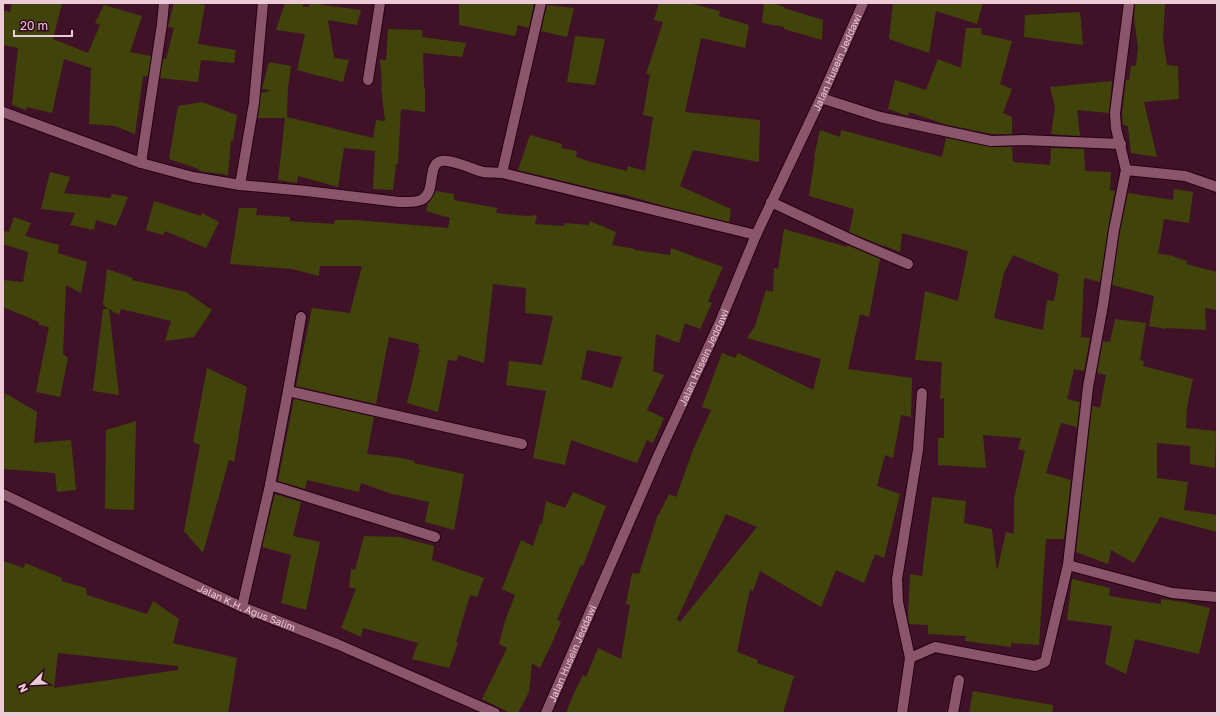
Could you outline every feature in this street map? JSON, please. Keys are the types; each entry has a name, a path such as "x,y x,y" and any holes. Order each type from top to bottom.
{"street":[{"path":"141,163 164,3"},
{"path":"240,185 254,103 263,3"},
{"path":"368,80 380,3"},
{"path":"502,173 541,3"},
{"name":"Jalan Husein Jeddawi","path":"546,713 658,456 720,322 756,235 821,98 863,3"},
{"path":"910,658 935,647 1035,666 1045,662 1068,564 1088,387 1103,305 1114,230 1126,170 1116,128 1115,113 1129,3"},
{"path":"821,98 880,117 991,141 1023,140 1121,144"},
{"path":"3,112 141,163 193,177 240,185 399,202 414,201 422,199 426,196 430,188 434,167 440,162 447,161 485,172 502,173 756,235"},
{"path":"1126,170 1185,176 1217,188"},
{"path":"771,202 854,241 908,264"},
{"path":"242,607 270,485 301,317"},
{"path":"288,391 522,444"},
{"path":"902,713 910,658 898,602 897,579 918,450 922,393"},
{"path":"270,485 435,537"},
{"name":"Jalan K.H. Agus Salim","path":"3,494 113,548 242,607 337,644 495,713"},
{"path":"1068,564 1172,593 1217,597"},
{"path":"953,713 958,680"}],"building":[{"path":"12,3 62,3 53,39 88,53 100,25 95,23 104,5 142,16 130,52 151,56 148,76 143,76 135,134 115,126 89,124 91,68 64,59 52,113 27,107 26,110 12,105 18,48 3,45 3,10 10,12"},
{"path":"174,3 205,5 198,44 236,50 234,63 201,60 198,82 160,78 163,59 166,59 174,28 168,27"},
{"path":"285,3 303,3 303,7 309,7 309,3 361,10 357,25 328,20 334,58 349,60 343,82 297,70 305,34 276,30"},
{"path":"459,3 534,3 529,28 518,25 515,36 459,25"},
{"path":"659,3 689,3 720,11 719,16 749,25 745,48 701,38 685,112 760,120 759,162 693,150 680,186 731,209 729,222 626,195 518,170 530,135 562,144 561,148 577,151 576,157 591,162 627,171 628,166 645,171 653,117 643,115 650,74 646,74 663,22 654,20"},
{"path":"764,3 772,3 823,20 822,40 784,29 784,27 762,23"},
{"path":"893,3 983,3 977,24 936,11 929,53 889,39"},
{"path":"1135,3 1165,3 1163,39 1167,65 1178,66 1179,99 1144,102 1157,157 1131,153 1128,126 1123,125 1122,114 1126,80 1129,80 1131,66 1136,66 1138,48 1134,18"},
{"path":"547,5 574,8 567,37 541,31"},
{"path":"1080,12 1083,45 1024,37 1025,15"},
{"path":"966,28 982,28 981,34 1012,41 1000,84 1012,89 1003,113 1012,117 1012,134 992,134 944,124 909,112 908,116 888,109 895,80 926,90 938,59 961,68"},
{"path":"388,29 422,30 422,37 466,43 462,57 423,53 425,112 401,109 398,164 396,164 393,190 373,189 375,151 344,148 338,187 298,176 297,183 278,180 285,118 258,118 261,93 270,91 262,89 269,62 291,66 288,88 287,117 373,138 376,120 385,121 381,87 380,60 386,60"},
{"path":"575,36 605,39 595,85 567,82"},
{"path":"1112,81 1109,113 1077,110 1080,136 1051,134 1055,107 1050,87"},
{"path":"202,102 237,115 233,141 231,141 228,175 199,171 199,169 169,159 178,106"},
{"path":"820,130 840,137 841,130 942,157 946,138 990,147 1012,147 1013,162 1050,165 1051,148 1084,149 1085,171 1111,172 1110,190 1115,191 1100,282 1084,278 1081,337 1090,338 1084,371 1074,369 1067,399 1080,402 1077,427 1061,423 1046,473 1071,480 1064,539 1046,539 1039,645 1011,643 1011,647 965,641 966,636 928,634 928,625 909,624 910,574 922,576 932,497 966,501 964,523 992,529 997,571 1006,532 1014,534 1014,499 1025,451 1018,449 1021,438 983,435 986,468 938,465 938,438 944,438 944,398 940,399 942,362 915,360 925,291 958,301 968,251 902,233 900,252 849,232 854,209 809,196 814,157","holes":["1013,255 1059,274 1054,301 1047,300 1043,330 994,318 1004,273"]},
{"path":"50,172 70,177 64,193 110,198 112,194 128,197 116,226 96,220 94,230 70,225 75,213 41,209"},
{"path":"1174,189 1193,192 1189,223 1164,219 1158,254 1169,255 1187,261 1186,264 1217,272 1217,310 1205,308 1206,330 1166,329 1149,326 1154,296 1112,285 1120,231 1128,193 1173,200"},
{"path":"436,191 454,194 454,200 497,208 496,213 526,216 537,215 535,224 564,226 565,223 589,225 590,221 616,232 612,245 670,255 671,248 723,267 708,301 712,303 700,329 685,323 679,343 656,334 653,371 664,375 647,410 664,418 653,443 647,440 637,463 571,440 565,465 533,458 546,391 506,385 509,361 542,365 553,316 525,313 526,288 493,284 484,363 458,355 457,361 448,360 438,412 407,403 420,349 418,349 419,344 389,337 376,404 296,386 312,308 350,313 362,266 320,266 319,276 292,269 230,264 239,208 257,208 256,215 290,217 290,221 334,224 335,220 356,220 448,228 450,218 426,211 428,203","holes":["587,350 622,357 612,388 581,379"]},
{"path":"154,201 201,216 202,213 219,222 206,248 165,231 163,235 146,230"},
{"path":"14,217 31,223 25,236 59,245 58,253 87,262 81,293 66,285 63,354 68,358 60,397 36,392 49,327 39,325 39,322 3,307 3,280 23,282 28,252 3,244 3,231 9,232"},
{"path":"784,229 847,247 847,245 880,259 869,317 860,314 848,369 912,378 911,417 901,415 893,458 885,455 877,486 900,494 884,558 875,554 864,583 836,570 821,607 760,571 753,591 750,589 737,652 758,660 757,663 794,676 783,713 566,713 583,675 586,677 598,648 621,659 630,605 626,604 632,573 639,574 658,514 669,494 676,497 693,450 711,410 702,407 722,353 735,358 738,353 813,390 821,359 747,338 755,326 766,290 773,292 774,268 778,269","holes":["726,514 757,527 680,622 677,619"]},
{"path":"107,269 133,278 132,280 186,292 212,310 194,337 165,341 171,321 121,309 119,315 109,309 119,395 93,391 103,309 108,309 103,305"},
{"path":"1115,319 1146,323 1140,360 1144,361 1143,366 1193,379 1187,407 1186,428 1216,431 1215,468 1190,464 1190,446 1157,443 1157,478 1188,482 1184,510 1217,515 1217,532 1160,517 1134,563 1111,550 1108,564 1076,552 1092,406 1100,408 1106,375 1097,373 1103,341 1110,342"},
{"path":"207,368 247,387 234,462 229,460 203,553 184,531 200,445 193,442"},
{"path":"5,393 37,412 34,443 71,440 76,490 57,492 55,473 3,469 3,414"},
{"path":"294,399 374,417 367,454 415,461 414,463 464,474 454,530 425,522 429,502 392,494 361,483 359,492 307,480 305,489 278,481"},
{"path":"136,421 134,510 105,509 106,430"},
{"path":"573,492 606,506 583,566 581,565 557,620 561,622 552,643 540,668 532,663 529,692 518,713 510,713 482,699 507,648 499,644 505,621 515,595 502,589 521,540 533,546 540,524 542,524 546,501 565,508"},
{"path":"275,494 301,502 293,536 320,542 306,610 281,603 291,555 262,547"},
{"path":"364,536 399,537 434,546 432,560 484,578 477,597 470,595 456,642 458,643 449,668 412,659 418,643 363,628 361,637 341,628 356,589 349,587 351,569 355,570"},
{"path":"3,561 24,568 25,563 62,578 61,581 86,588 87,595 147,614 153,601 179,619 173,643 237,658 228,713 3,713","holes":["58,653 178,666 178,670 54,688"]},
{"path":"1072,579 1110,588 1109,596 1161,604 1161,599 1210,608 1199,654 1135,639 1126,674 1105,664 1112,626 1067,620"},
{"path":"973,691 1053,705 1052,713 969,713"}]}
